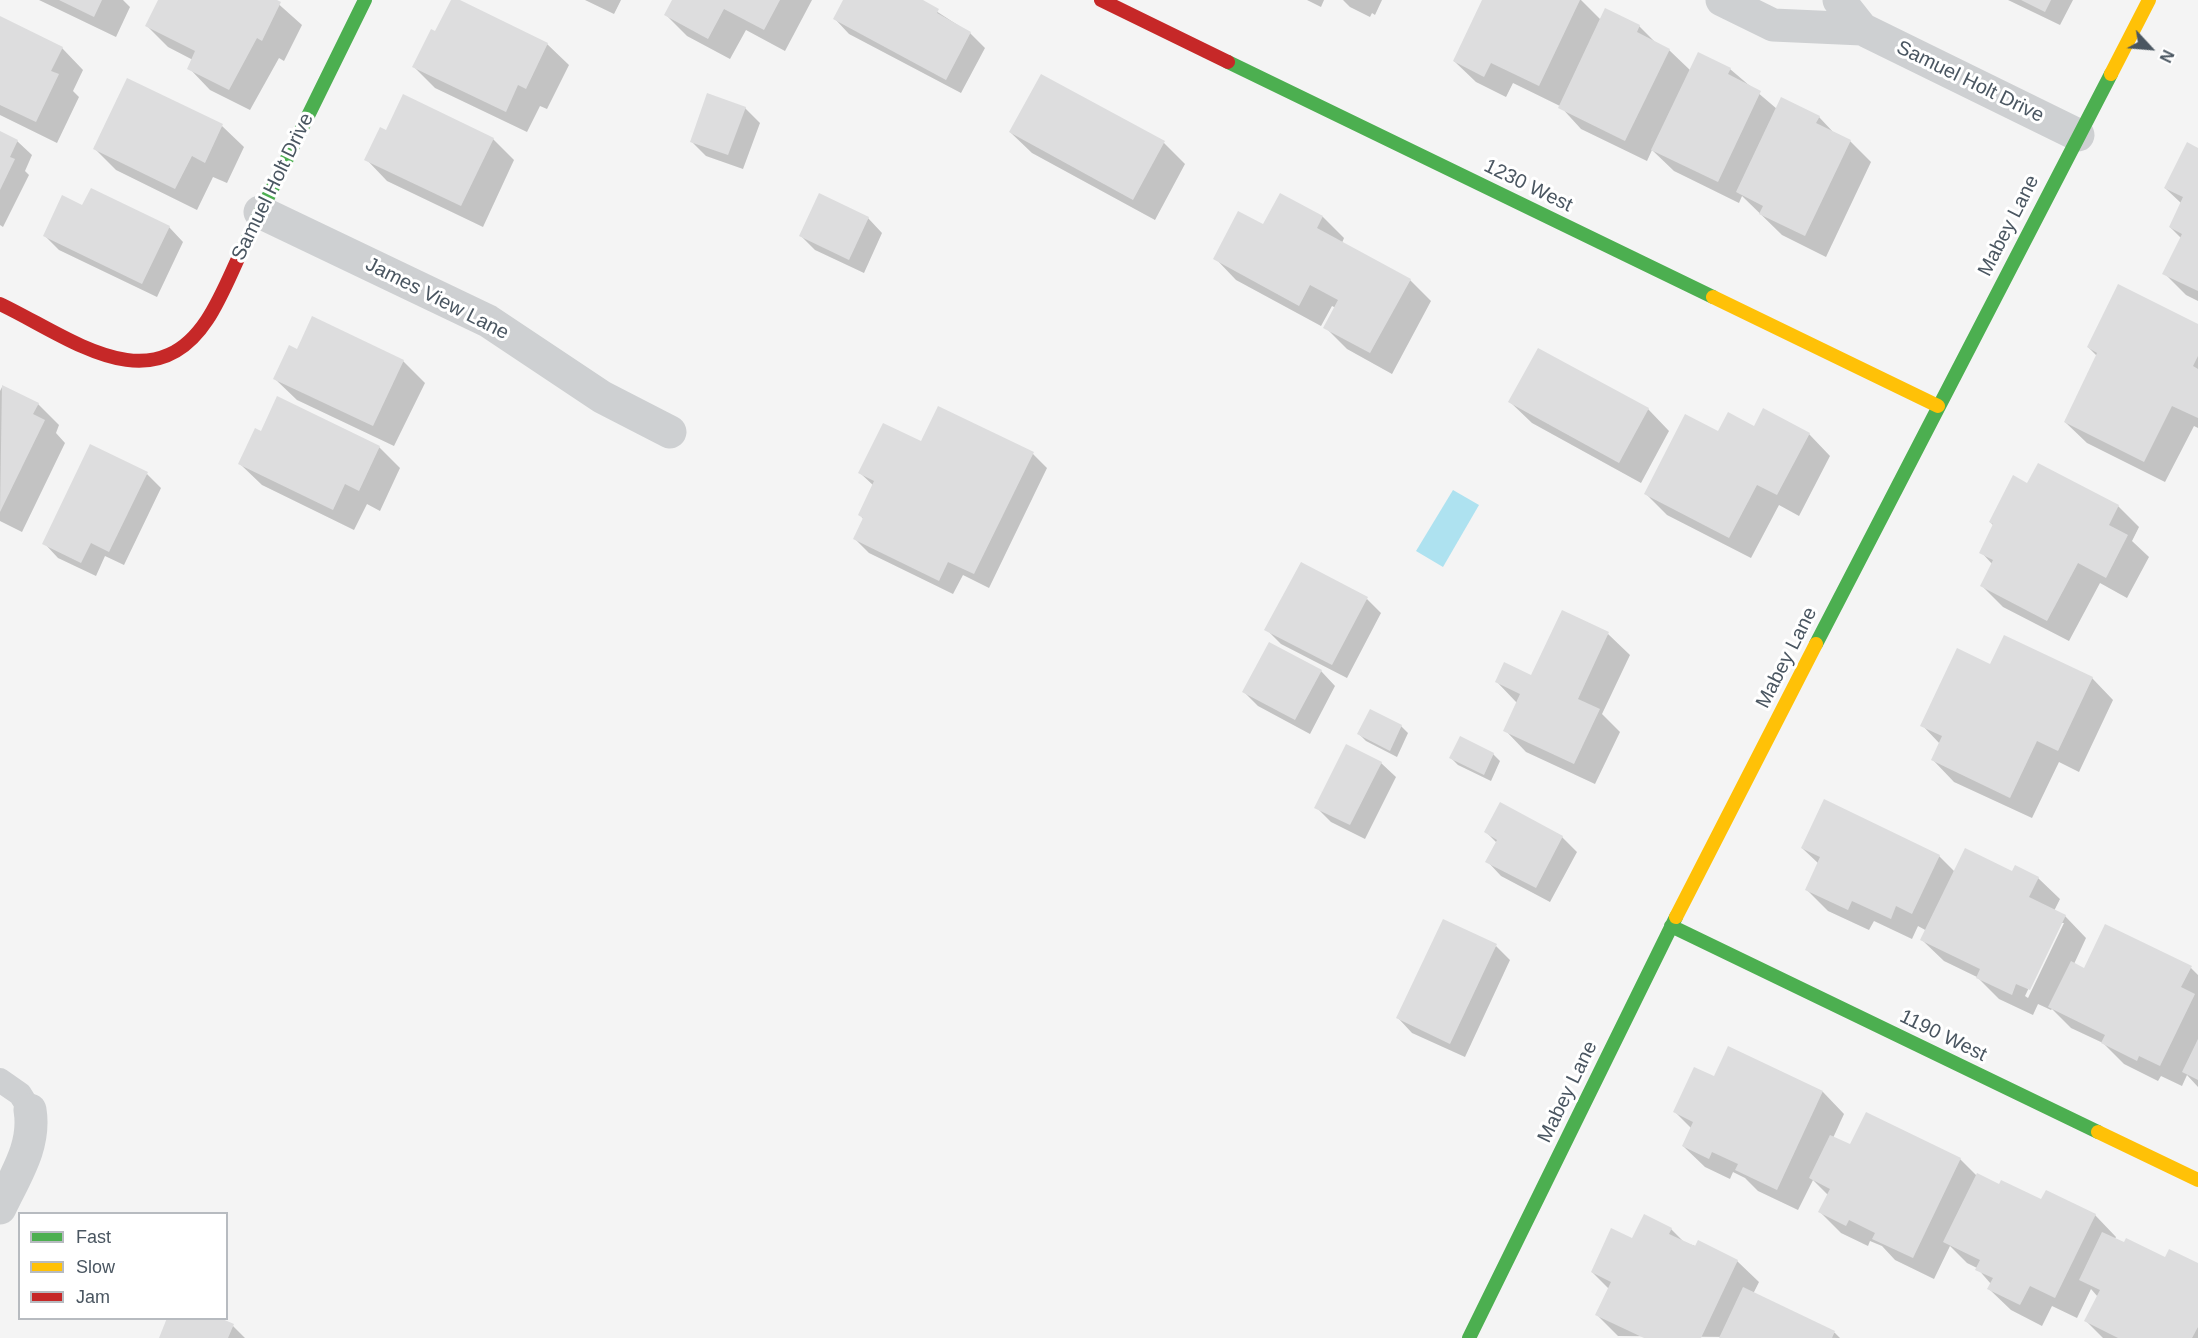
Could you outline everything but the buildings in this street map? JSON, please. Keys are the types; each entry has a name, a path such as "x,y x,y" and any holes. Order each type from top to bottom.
{"street":[{"name":"Samuel Holt Drive","path":"0,304 104,355 124,362 144,363 164,359 182,350 197,336 208,319 365,0"},
{"name":"1230 West","path":"1101,0 1938,406"},
{"name":"Samuel Holt Drive","path":"1722,0 1773,25 1862,29 2078,135"},
{"name":"Samuel Holt Drive","path":"1839,0 1862,29"},
{"name":"Mabey Lane","path":"1469,1338 1671,926 2149,0"},
{"name":"James View Lane","path":"260,212 488,321 602,397 670,432"},
{"name":"1190 West","path":"1671,926 2198,1180"},
{"path":"0,1208 32,1136 30,1110"}],"lane":[{"path":"0,1080 20,1094 30,1110"}],"water":[{"path":"1453,490 1479,505 1443,567 1416,551"}],"traffic: fast":[{"path":"242,250 365,0"},
{"path":"1228,62 1713,297"},
{"path":"1816,644 2111,74"},
{"path":"1469,1338 1676,917"},
{"path":"1671,926 2098,1132"}],"traffic: slow":[{"path":"2111,74 2149,0"},
{"path":"1713,297 1938,406"},
{"path":"1676,917 1816,644"},
{"path":"2098,1132 2198,1180"}],"traffic: jam":[{"path":"1101,0 1228,62"},
{"path":"0,304 81,346 108,356 135,361 161,358 185,345 207,320 242,250"}]}
